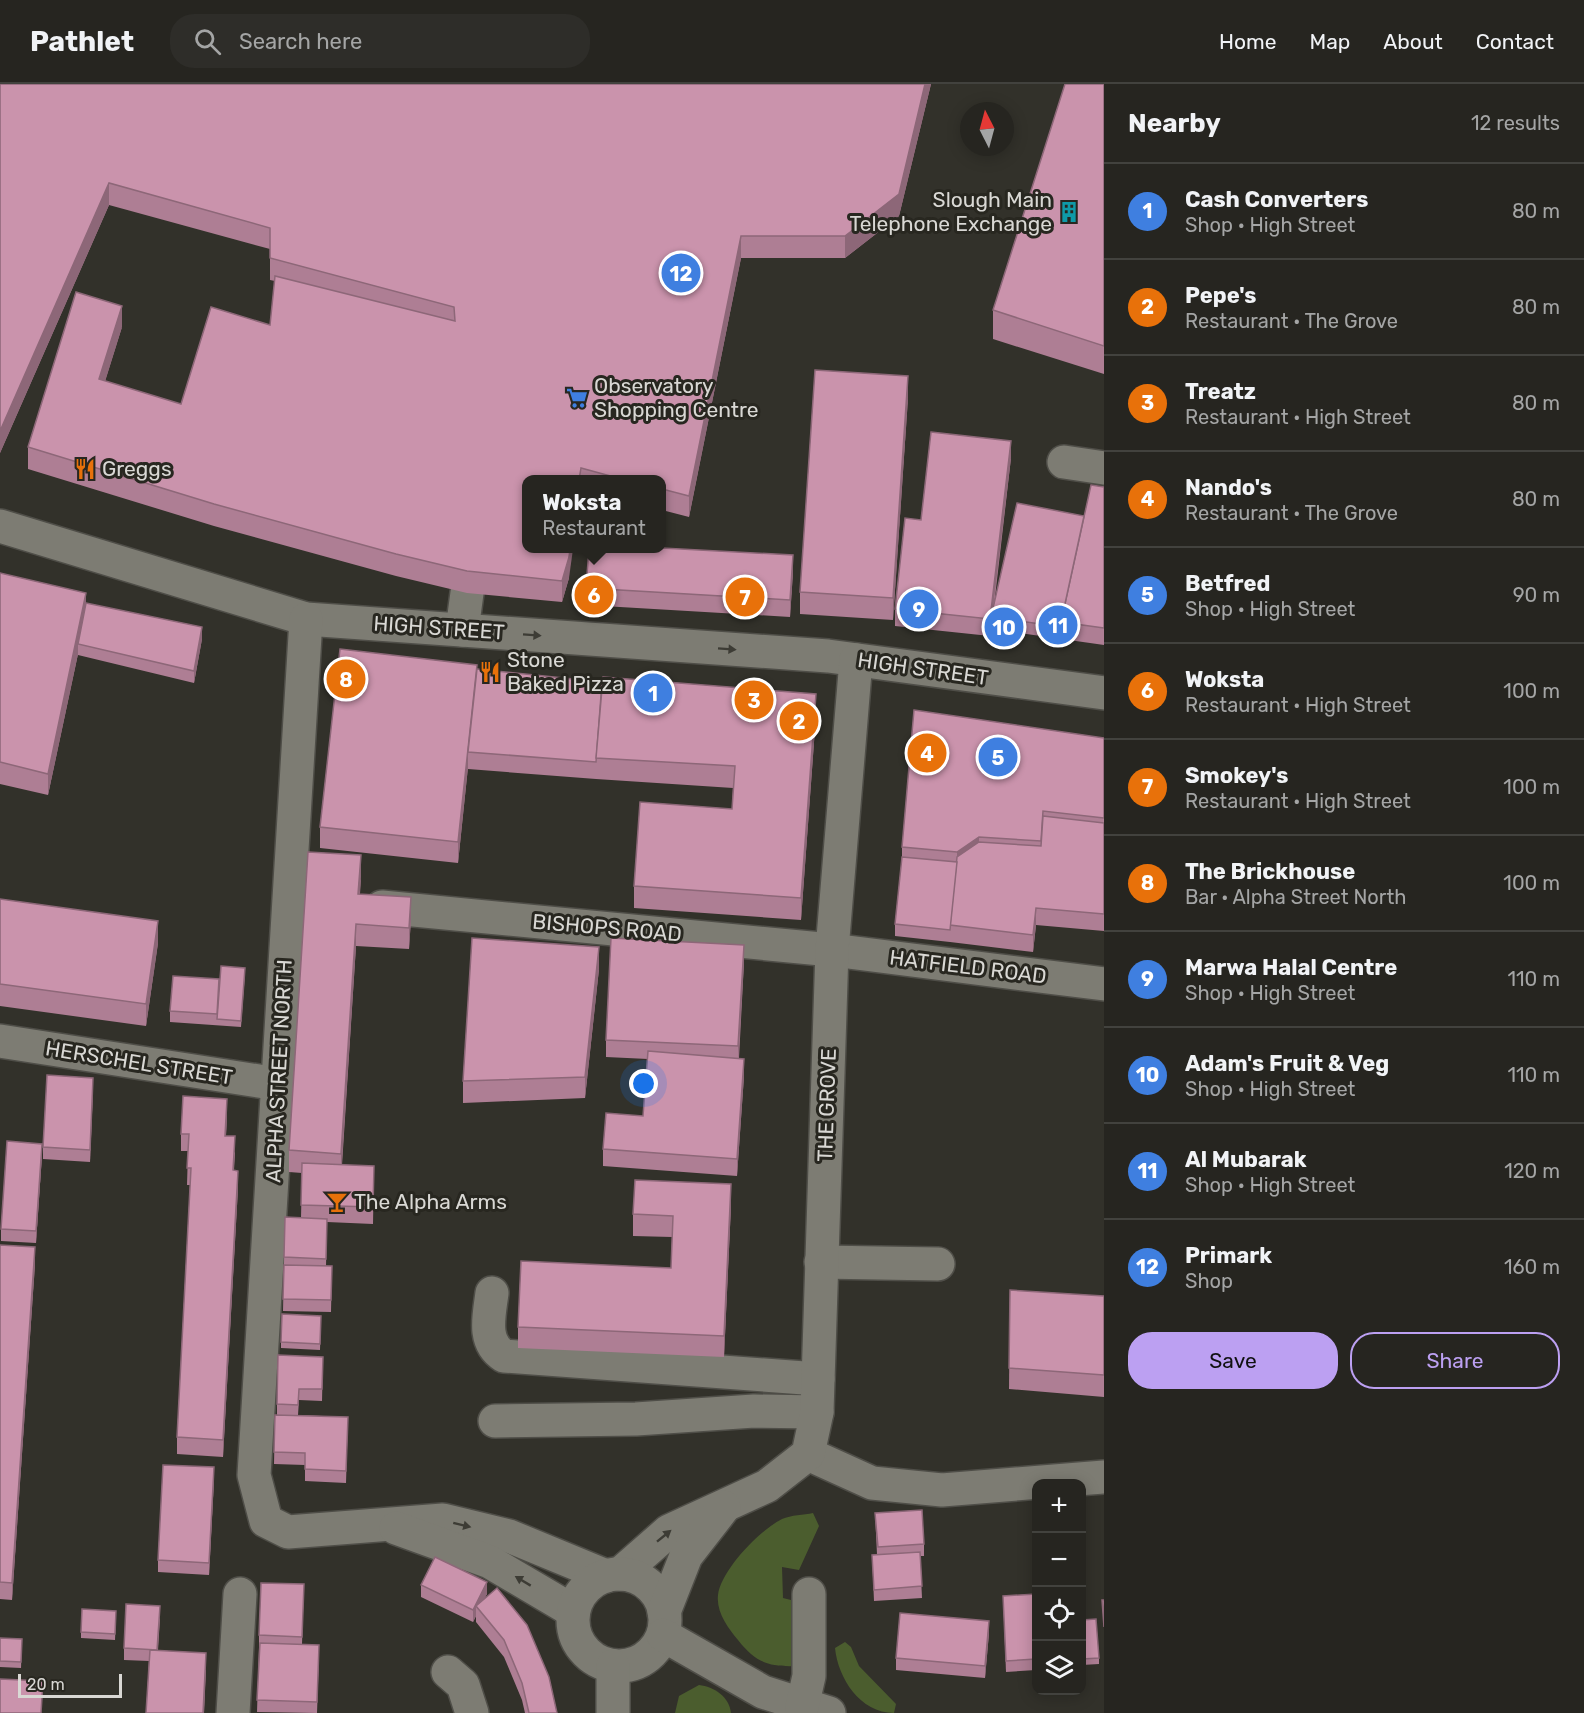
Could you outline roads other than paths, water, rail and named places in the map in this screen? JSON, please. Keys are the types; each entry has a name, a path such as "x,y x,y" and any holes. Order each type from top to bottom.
{"street":[{"path":"1064,462 1104,468"},
{"name":"HIGH STREET","path":"0,526 306,619 816,655 1104,693"},
{"path":"462,630 467,593"},
{"name":"ALPHA STREET NORTH","path":"306,619 254,1475 266,1521 288,1532 383,1523"},
{"name":"THE GROVE","path":"808,1454 817,1412 832,950 856,660"},
{"name":"BISHOPS ROAD","path":"382,907 832,950"},
{"name":"HATFIELD ROAD","path":"832,950 1104,984"},
{"name":"HERSCHEL STREET","path":"0,1041 278,1084"},
{"path":"821,1262 938,1264"},
{"path":"492,1293 489,1340 493,1349 504,1356 818,1379"},
{"path":"495,1421 636,1419 754,1411 817,1412"},
{"path":"727,1504 686,1556 652,1653 634,1664 613,1666 595,1660 581,1648 573,1630 573,1611 580,1595 591,1583 613,1575 669,1531 727,1504 767,1486 808,1454 872,1483 942,1490 1104,1477"},
{"path":"383,1523 443,1520 509,1536 613,1575 640,1580 656,1593 663,1624 757,1703 816,1710 808,1676 809,1594"},
{"path":"383,1523 489,1562 573,1611"},
{"path":"232,1713 240,1594"},
{"path":"613,1666 613,1713"},
{"path":"448,1672 463,1685 472,1713"}],"place":[{"name":"Slough Main Telephone Exchange","path":"1069,212"},
{"name":"Primark","path":"681,273"},
{"name":"Observatory Shopping Centre","path":"577,398"},
{"name":"Greggs","path":"85,469"},
{"name":"Woksta","path":"594,595"},
{"name":"Smokey's","path":"745,597"},
{"name":"Marwa Halal Centre","path":"919,609"},
{"name":"Al Mubarak","path":"1058,625"},
{"name":"Adam's Fruit & Veg","path":"1004,627"},
{"name":"Stone Baked Pizza","path":"490,672"},
{"name":"The Brickhouse","path":"346,679"},
{"name":"Cash Converters","path":"653,693"},
{"name":"Treatz","path":"754,700"},
{"name":"Pepe's","path":"799,721"},
{"name":"Nando's","path":"927,753"},
{"name":"Betfred","path":"998,757"},
{"name":"The Alpha Arms","path":"337,1202"}]}
